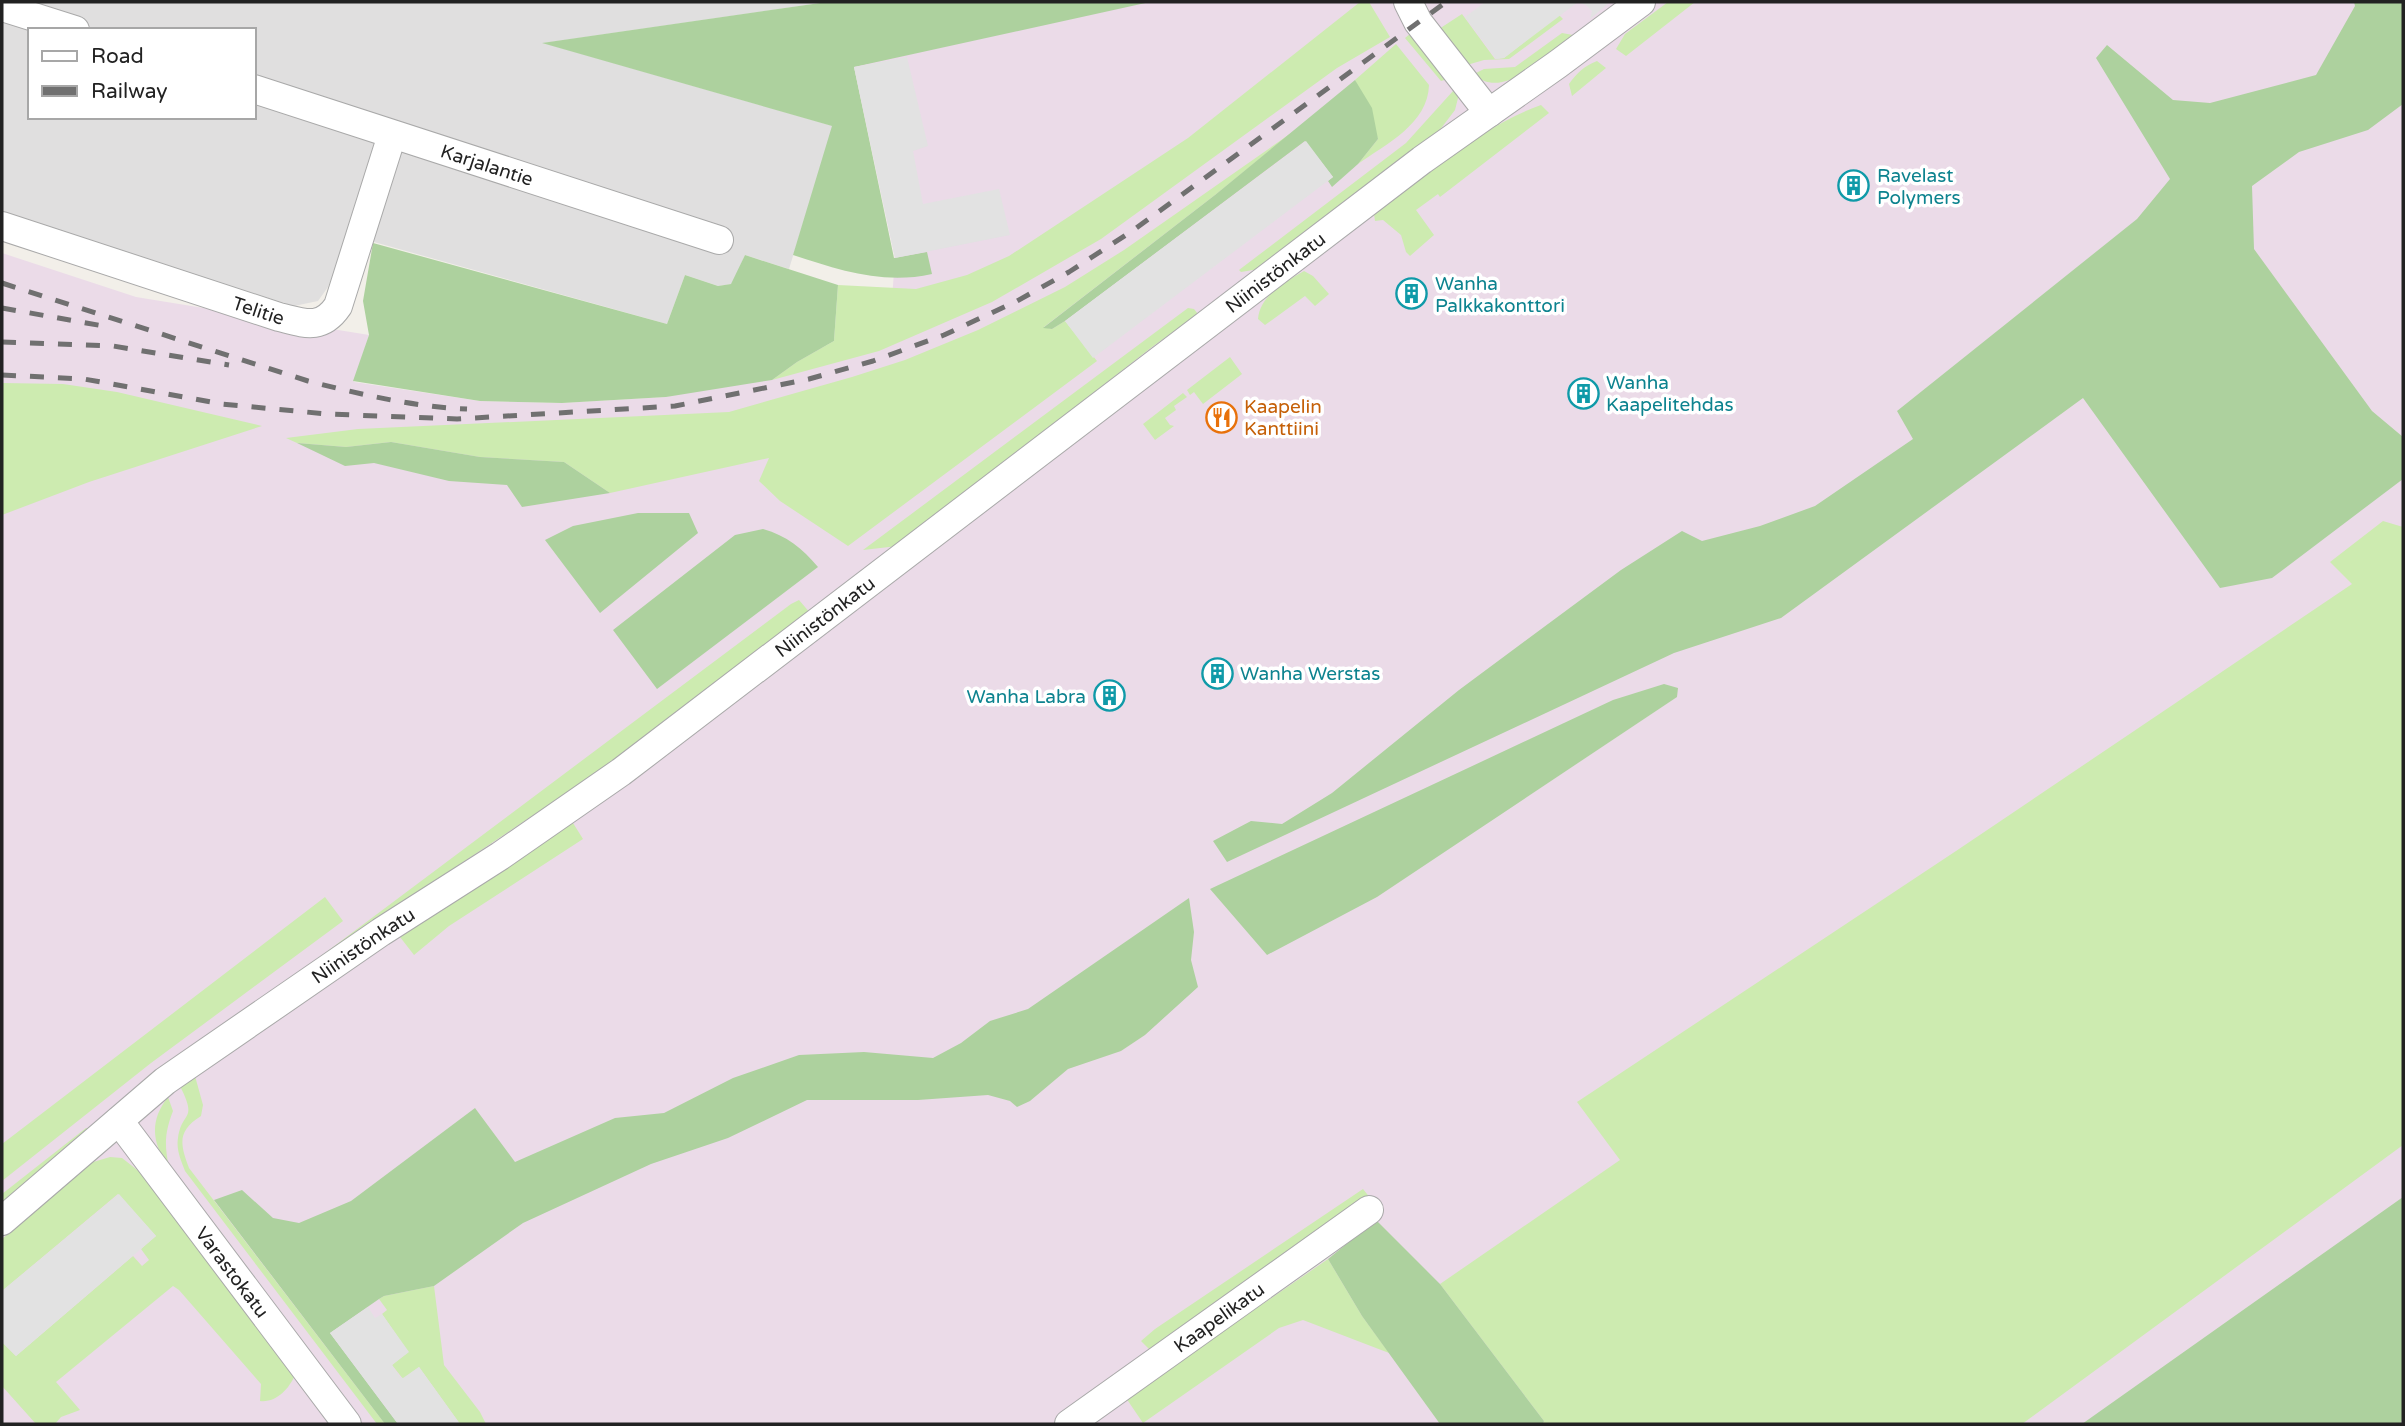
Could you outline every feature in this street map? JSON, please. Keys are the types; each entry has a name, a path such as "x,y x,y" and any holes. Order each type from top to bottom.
{"street":[{"path":"1408,2 1418,22 1489,113"},
{"name":"Niinistönkatu","path":"2,1221 165,1081 621,772 1422,160 1641,2"},
{"path":"2,7 69,28"},
{"name":"Karjalantie","path":"256,90 719,240"},
{"name":"Telitie","path":"2,226 279,317 318,323 330,319 338,306 392,135"},
{"name":"Varastokatu","path":"119,1121 347,1424"},
{"name":"Kaapelikatu","path":"1069,1424 1369,1210"}],"shaded area":[{"path":"2,2 827,2 544,43 833,126 789,269 745,255 732,284 718,286 685,275 667,324 349,235 328,287 318,301 294,306 2,215"},
{"path":"1070,2 2403,2 2403,1424 2,1424 2,253 136,297 369,335 354,382 480,401 562,403 666,397 890,326 895,258 851,53"},
{"path":"1485,2 1578,2 1504,58 1496,59 1465,17"},
{"path":"1578,2 1610,2 1590,19 1592,11"},
{"path":"907,57 928,146 913,151 923,204 999,189 1010,235 895,258 854,67"},
{"path":"1306,141 1333,177 1093,358 1065,321"},
{"path":"119,1194 156,1236 16,1356 2,1342 2,1291"},
{"path":"368,1307 375,1318 382,1314 409,1352 392,1365 400,1377 403,1378 419,1367 460,1424 398,1424 330,1333"}],"green space":[{"path":"827,2 1150,2 854,67 894,258 927,252 932,274 914,277 861,274 793,255 832,126 542,43"},
{"path":"1360,2 1369,2 1390,37 1337,68 1101,239 992,302 879,351 772,380 834,341 838,285 916,289 967,275 1009,256 1188,138"},
{"path":"1668,2 1695,2 1626,56 1616,49 1625,34"},
{"path":"2354,2 2403,2 2403,104 2368,130 2299,152 2252,186 2254,249 2372,411 2403,437 2403,479 2272,578 2220,588 2083,398 1781,618 1674,653 1227,862 1213,841 1251,821 1282,824 1332,793 1459,690 1621,570 1682,531 1702,541 1760,526 1815,506 1913,439 1897,411 2137,219 2170,179 2096,58 2107,45 2173,100 2210,103 2316,75 2355,6"},
{"path":"1462,14 1495,59 1504,58 1559,15 1563,19 1509,59 1484,60 1467,65 1439,29"},
{"path":"1411,33 1448,79 1441,81 1405,38"},
{"path":"1562,33 1573,35 1539,63 1512,79 1498,83 1485,81 1474,74 1484,69 1515,67"},
{"path":"1396,44 1429,85 1427,99 1404,132 1358,164 1378,139 1355,80"},
{"path":"1597,61 1606,68 1572,96 1569,84 1581,70"},
{"path":"1355,80 1372,108 1378,139 1358,164 1332,187 1328,181 1333,177 1305,141 1065,321 1052,329 1043,328 1215,195"},
{"path":"1453,91 1458,98 1455,110 1439,131 1259,269 1239,270 1406,143"},
{"path":"1541,105 1549,113 1440,197 1438,194 1416,210 1434,235 1410,256 1406,252 1401,235 1383,220 1375,221 1374,214 1474,139"},
{"path":"1294,131 1044,327 1052,329 1065,321 1097,361 848,546 780,501 759,481 769,458 610,493 564,462 480,457 391,442 346,447 297,443 286,438 358,429 729,412 852,377 905,360 978,330 1065,287 1124,250"},
{"path":"373,243 667,324 685,275 718,286 731,284 745,255 838,285 834,341 772,380 666,397 562,403 480,401 353,381 369,335 363,301"},
{"path":"1304,271 1313,276 1329,294 1315,306 1305,296 1265,325 1258,319 1268,296"},
{"path":"1188,308 1194,309 1198,314 898,546 863,550"},
{"path":"1230,357 1242,374 1203,404 1194,392 1190,395 1187,390"},
{"path":"2,383 63,384 117,392 262,426 89,482 2,515"},
{"path":"1183,393 1187,397 1174,406 1176,410 1165,418 1174,426 1155,440 1143,424"},
{"path":"391,442 480,457 564,462 610,493 522,507 507,485 449,481 374,463 345,466 297,443 346,447"},
{"path":"638,513 689,513 698,533 600,613 545,540 573,526"},
{"path":"2383,521 2403,527 2403,1145 2022,1424 1543,1424 1544,1421 1440,1284 1620,1160 1577,1102 2352,584 2330,562"},
{"path":"763,529 794,544 818,567 657,689 613,630 735,535"},
{"path":"799,600 811,614 598,772 309,965 791,604"},
{"path":"1664,684 1678,688 1677,697 1377,897 1267,955 1210,889 1613,700"},
{"path":"573,823 583,839 449,926 414,955 400,937"},
{"path":"325,897 343,921 151,1063 2,1181 2,1144"},
{"path":"1189,898 1194,932 1191,960 1198,987 1145,1035 1121,1051 1068,1069 1030,1101 1017,1107 1010,1101 988,1095 918,1100 807,1100 728,1138 651,1164 523,1223 434,1286 379,1299 330,1333 398,1424 385,1424 214,1200 242,1190 273,1218 299,1223 351,1201 475,1108 515,1162 615,1118 664,1113 733,1078 799,1055 864,1052 933,1058 961,1043 990,1021 1028,1009"},
{"path":"195,1076 203,1105 201,1116 184,1133 184,1152 189,1168 385,1424 377,1424 185,1171 178,1142 188,1105 180,1086"},
{"path":"168,1097 173,1111 166,1138 169,1167 159,1150 155,1132 158,1115"},
{"path":"86,1128 89,1129 2,1204 2,1194"},
{"path":"110,1157 122,1158 145,1176 295,1375 281,1394 271,1400 260,1401 261,1384 173,1286 56,1382 80,1410 61,1417 55,1424 36,1424 2,1386 2,1342 16,1356 133,1256 142,1266 149,1260 141,1249 156,1236 118,1194 2,1291 2,1239 90,1163"},
{"path":"1363,1189 1371,1199 1151,1351 1141,1341 1155,1329"},
{"path":"2403,1197 2401,1424 2082,1424"},
{"path":"1376,1220 1440,1284 1544,1421 1543,1424 1440,1424 1362,1316 1328,1259"},
{"path":"1328,1259 1362,1316 1389,1353 1303,1320 1279,1328 1143,1423 1126,1398"},
{"path":"434,1286 444,1365 486,1424 460,1424 419,1367 403,1379 392,1365 408,1352 382,1314 387,1310 379,1299"}],"railway":[{"path":"2,375 84,379 222,404 327,414 457,419 675,406 809,379 873,361 944,335 1017,301 1069,272 1132,231 1446,2"},
{"path":"2,283 308,381 407,403 467,409"},
{"path":"2,308 109,327"},
{"path":"2,342 113,346 229,365"}],"place":[{"name":"Ravelast Polymers","path":"1854,186"},
{"name":"Wanha Palkkakonttori","path":"1412,294"},
{"name":"Wanha Kaapelitehdas","path":"1583,393"},
{"name":"Kaapelin Kanttiini","path":"1221,417"},
{"name":"Wanha Werstas","path":"1217,673"},
{"name":"Wanha Labra","path":"1109,696"}]}
